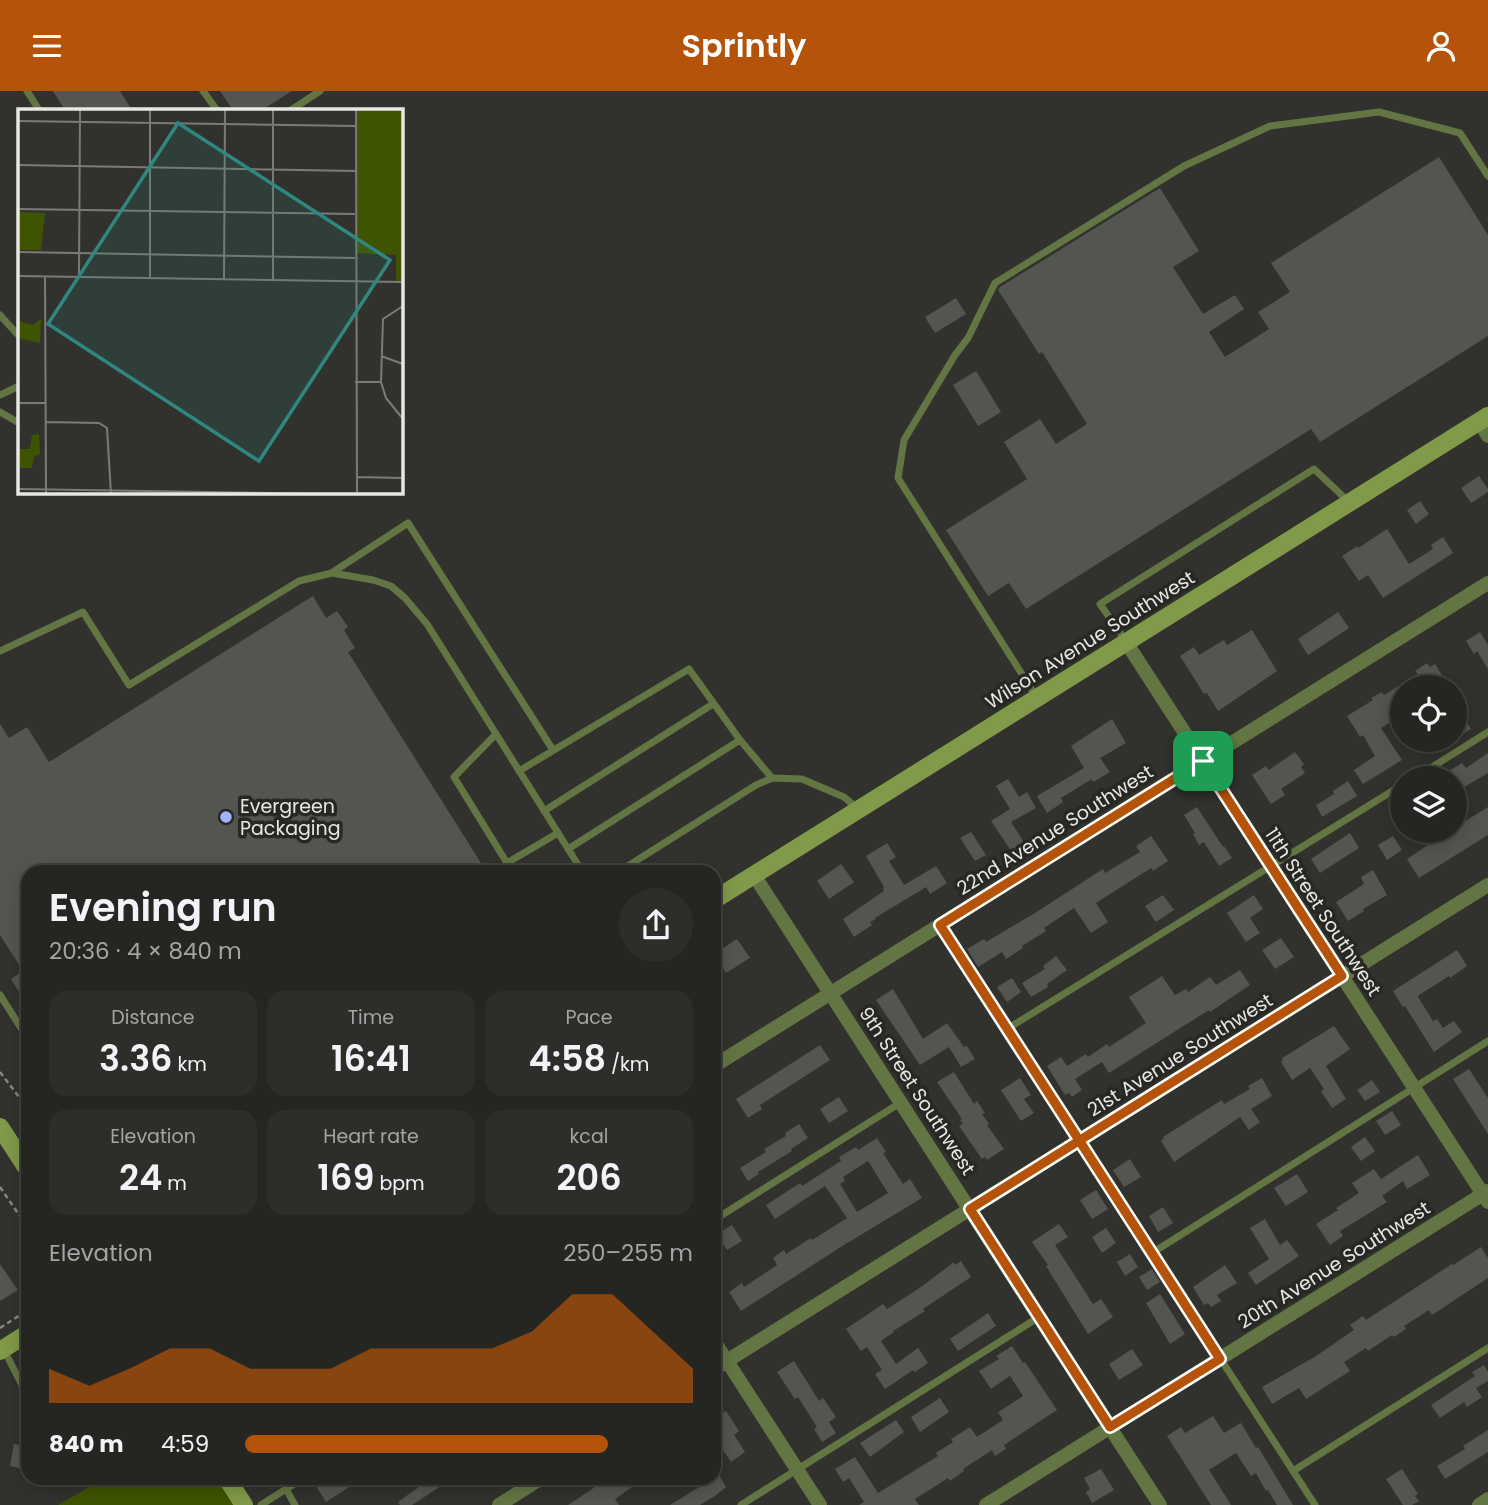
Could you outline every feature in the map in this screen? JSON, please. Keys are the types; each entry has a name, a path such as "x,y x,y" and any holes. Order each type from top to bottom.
{"main road":[{"name":"Wilson Avenue Southwest","path":"721,896 1350,503 1485,425"},
{"path":"0,1127 21,1159"},
{"path":"2,1350 21,1338"},
{"path":"232,1485 244,1505"}],"street":[{"name":"22nd Avenue Southwest","path":"721,1062 1488,583"},
{"name":"11th Street Southwest","path":"1126,642 1486,1196"},
{"name":"9th Street Southwest","path":"754,875 1160,1505"},
{"name":"21st Avenue Southwest","path":"721,1365 1488,885"},
{"name":"20th Avenue Southwest","path":"986,1505 1486,1196"},
{"path":"721,1352 820,1505"},
{"path":"499,1505 530,1485"},
{"path":"1479,1505 1488,1499"}],"lane":[{"path":"27,91 38,109"},
{"path":"203,91 216,109"},
{"path":"293,109 320,91"},
{"path":"1037,698 898,478 904,440 968,338 995,283 1184,166 1270,126 1379,112 1460,133 1488,176"},
{"path":"0,315 18,335"},
{"path":"0,395 18,386"},
{"path":"0,412 18,422"},
{"path":"1126,642 1100,604 1314,469 1350,503"},
{"path":"0,651 83,612 129,685 299,581 332,573 408,523 553,750"},
{"path":"332,573 391,586 427,624 578,865"},
{"path":"519,771 689,669 740,740 772,778"},
{"path":"544,811 713,704"},
{"path":"1434,766 1488,732"},
{"path":"496,734 454,777 507,863 558,833"},
{"path":"568,849 740,740"},
{"path":"629,865 756,785 772,778 802,779 844,797 859,809"},
{"path":"1007,1029 1390,792"},
{"path":"940,925 1315,1505"},
{"path":"0,995 21,1028"},
{"path":"1152,1253 1488,1041"},
{"path":"721,1216 901,1103"},
{"path":"741,1505 1039,1317"},
{"path":"1293,1471 1488,1348"},
{"path":"2,1350 21,1383"},
{"path":"261,1505 292,1485"},
{"path":"286,1489 295,1505"}],"path":[{"path":"0,1072 21,1100"},
{"path":"0,1187 21,1218"},
{"path":"0,1328 21,1314"}],"green space":[{"path":"93,1485 231,1485 244,1505 58,1505"}],"building":[{"path":"53,91 120,91 131,109 64,109"},
{"path":"220,91 292,91 264,109 232,109"},
{"path":"1439,157 1488,235 1488,336 1320,442 1311,429 1026,609 1009,583 988,596 946,530 1027,479 1004,442 1040,419 1056,444 1087,424 1042,352 1039,354 998,290 1000,287 1160,188 1199,251 1173,267 1203,314 1235,295 1244,309 1209,332 1225,357 1269,329 1258,312 1290,292 1271,263"},
{"path":"956,298 966,314 935,333 925,317"},
{"path":"976,371 1001,412 978,426 953,385"},
{"path":"1479,476 1488,492 1471,503 1461,488"},
{"path":"1420,501 1429,514 1416,524 1407,510"},
{"path":"1387,529 1409,564 1433,549 1431,545 1443,537 1453,553 1383,598 1368,575 1359,581 1342,556"},
{"name":"Evergreen Packaging","path":"313,596 326,618 337,611 348,627 344,630 355,648 348,652 482,865 21,865 21,968 0,935 0,724 9,738 27,727 49,762"},
{"path":"1338,612 1349,628 1308,655 1298,639"},
{"path":"1252,630 1277,671 1218,711 1180,656 1194,647 1199,655 1224,640 1227,645"},
{"path":"1480,632 1488,645 1488,669 1477,651 1474,654 1466,641"},
{"path":"1427,663 1430,667 1435,664 1442,675 1416,675 1415,671"},
{"path":"1390,691 1390,722 1381,728 1390,742 1390,752 1397,752 1402,760 1363,784 1354,770 1375,756 1363,735 1360,737 1347,716 1373,700 1371,698 1382,692 1384,695"},
{"path":"1112,719 1126,743 1100,758 1110,772 1093,782 1092,779 1061,798 1063,802 1047,813 1037,796 1084,768 1071,746"},
{"path":"1295,752 1304,764 1301,767 1305,773 1281,789 1285,795 1271,804 1252,775 1266,766 1269,770"},
{"path":"1488,753 1488,773 1467,785 1467,767"},
{"path":"1008,779 1019,797 1027,792 1036,808 1011,822 1025,844 1012,852 991,821 1010,809 996,786"},
{"path":"1348,781 1357,796 1322,817 1316,805"},
{"path":"1197,807 1232,858 1219,866 1204,842 1199,845 1184,815"},
{"path":"1488,807 1488,835 1419,878 1407,859 1431,843 1467,843 1467,820"},
{"path":"971,832 986,855 975,861 960,838"},
{"path":"1350,833 1359,848 1320,873 1311,859"},
{"path":"1151,836 1168,861 1153,871 1151,868 1096,903 1108,922 1091,933 1074,908 1006,959 1002,952 978,967 967,949 984,939 986,942 1103,869 1105,873 1140,852 1136,846"},
{"path":"1390,838 1390,843 1398,843 1402,850 1387,860 1378,845"},
{"path":"887,843 896,857 889,861 904,885 936,866 947,883 930,894 926,887 875,918 870,922 872,925 854,937 843,919 884,891 866,856"},
{"path":"841,864 854,882 829,899 817,881"},
{"path":"1373,870 1387,895 1348,921 1336,902 1364,884 1361,877"},
{"path":"1163,895 1174,910 1156,922 1145,906"},
{"path":"1254,895 1263,909 1250,918 1260,933 1246,942 1227,913"},
{"path":"1281,938 1294,957 1275,969 1262,950"},
{"path":"737,939 750,958 726,973 721,965 721,949"},
{"path":"1457,950 1467,966 1418,997 1433,1021 1437,1019 1443,1028 1454,1021 1462,1032 1434,1052 1393,991"},
{"path":"1056,956 1067,970 1047,984 1048,987 1031,997 1022,983 1045,969 1043,966"},
{"path":"1240,970 1250,985 1109,1073 1102,1062 1075,1079 1082,1090 1072,1097 1069,1093 1065,1095 1047,1066 1061,1057 1067,1066 1086,1054 1088,1057 1146,1023 1129,997 1162,976 1175,995 1186,989 1188,992 1210,977 1216,985"},
{"name":"Evergreen Packaging","path":"21,972 21,995 11,979"},
{"path":"1012,978 1021,992 1007,1002 997,987"},
{"path":"893,989 923,1039 947,1023 975,1059 961,1067 949,1047 920,1065 876,1000"},
{"path":"1334,1026 1350,1049 1326,1066 1346,1099 1332,1108 1321,1091 1324,1089 1310,1068 1292,1080 1281,1062 1282,1058"},
{"path":"820,1045 830,1060 760,1105 762,1109 748,1118 736,1099"},
{"path":"1469,1069 1488,1098 1488,1134 1453,1079"},
{"path":"954,1072 974,1104 977,1101 985,1113 982,1114 989,1124 987,1125 1004,1149 987,1160 985,1157 982,1159 959,1126 963,1124 960,1120 962,1119 937,1082"},
{"path":"1020,1078 1031,1095 1024,1099 1034,1113 1021,1121 1001,1090"},
{"path":"1262,1078 1272,1096 1251,1109 1260,1122 1249,1130 1240,1117 1174,1162 1161,1141 1163,1137 1222,1100 1224,1104 1250,1089 1248,1086"},
{"path":"1372,1080 1380,1092 1365,1101 1357,1090"},
{"path":"839,1097 848,1111 829,1123 820,1109"},
{"path":"1392,1111 1401,1125 1385,1135 1376,1121"},
{"path":"799,1124 808,1138 748,1181 740,1168 766,1152 764,1149 786,1136 785,1133"},
{"path":"1365,1137 1375,1151 1361,1161 1351,1147"},
{"path":"877,1138 886,1152 883,1153 903,1184 910,1179 922,1198 741,1311 729,1292 742,1283 744,1287 777,1265 773,1258 784,1250 786,1254 847,1218 825,1186 775,1219 766,1205 841,1161 839,1157 856,1147 858,1150","holes":["868,1161 888,1193 857,1212 840,1184 845,1181 843,1177"]},
{"path":"1418,1155 1430,1175 1407,1189 1403,1181 1382,1196 1387,1202 1340,1231 1343,1236 1330,1245 1316,1224 1359,1193 1352,1183 1374,1169 1381,1179"},
{"path":"1130,1159 1141,1177 1124,1187 1113,1170"},
{"path":"1297,1174 1308,1192 1286,1206 1274,1188"},
{"path":"1096,1190 1108,1209 1092,1219 1080,1200"},
{"path":"1163,1207 1173,1223 1158,1232 1149,1216"},
{"path":"1265,1219 1280,1245 1287,1240 1299,1256 1256,1285 1248,1273 1269,1259 1250,1228"},
{"path":"1059,1224 1068,1237 1055,1245 1093,1304 1101,1299 1113,1317 1088,1334 1032,1242"},
{"path":"732,1225 742,1241 727,1250 721,1240 721,1232"},
{"path":"1106,1228 1116,1243 1102,1253 1092,1237"},
{"path":"1481,1247 1488,1258 1488,1278 1432,1315 1429,1310 1404,1326 1406,1329 1394,1337 1392,1335 1368,1351 1366,1348 1344,1362 1350,1371 1306,1399 1299,1388 1272,1404 1262,1387 1354,1330 1350,1325 1363,1316 1366,1320"},
{"path":"1130,1254 1138,1267 1125,1276 1117,1262"},
{"path":"961,1261 971,1277 881,1341 896,1364 918,1348 928,1363 885,1389 875,1374 882,1370 867,1347 861,1351 846,1329 883,1304 887,1309 954,1262 955,1265"},
{"path":"0,1264 18,1290 0,1301"},
{"path":"1225,1265 1237,1283 1217,1295 1221,1301 1211,1307 1208,1303 1204,1305 1193,1287"},
{"path":"1152,1269 1160,1282 1147,1290 1139,1277"},
{"path":"1160,1294 1185,1334 1170,1344 1146,1303"},
{"path":"988,1313 996,1326 958,1351 950,1339"},
{"path":"1012,1346 1057,1410 1004,1445 1006,1449 995,1456 992,1450 950,1481 948,1478 915,1499 919,1505 859,1505 864,1502 849,1478 843,1482 835,1469 855,1457 878,1493 938,1456 936,1453 953,1442 951,1439 970,1427 977,1437 1003,1420 998,1412 1023,1396 1010,1376 991,1389 979,1371 999,1359 996,1356"},
{"path":"1132,1349 1143,1365 1119,1380 1109,1364"},
{"path":"794,1361 819,1401 823,1398 836,1417 829,1422 836,1433 822,1442 814,1429 817,1427 798,1397 795,1399 777,1372"},
{"path":"1484,1365 1488,1372 1488,1381 1476,1388 1482,1397 1467,1407 1464,1402 1440,1418 1431,1405 1475,1376 1472,1372"},
{"path":"940,1398 949,1412 920,1432 911,1417"},
{"path":"726,1411 739,1431 734,1435 745,1452 731,1462 721,1447 721,1414"},
{"path":"1213,1416 1224,1433 1241,1423 1293,1505 1277,1505 1256,1473 1251,1476 1236,1453 1209,1470 1231,1505 1211,1505 1167,1436 1181,1427 1185,1433"},
{"path":"896,1420 904,1432 870,1457 860,1443"},
{"path":"1488,1430 1488,1452 1445,1479 1437,1466 1465,1449 1463,1446"},
{"path":"14,1444 21,1446 21,1468 10,1466"},
{"path":"1101,1469 1114,1490 1092,1503 1086,1492 1090,1489 1084,1478"},
{"path":"1402,1469 1418,1494 1415,1496 1419,1501 1412,1505 1403,1505 1386,1479"},
{"path":"721,1478 726,1487 700,1505 670,1505 703,1485 721,1485"},
{"path":"317,1485 353,1485 326,1502"},
{"path":"418,1485 443,1485 412,1505 400,1505 398,1502 419,1487"},
{"path":"598,1485 635,1485 615,1499 619,1505 568,1505"}],"place":[{"name":"Evergreen Packaging","path":"226,817"}],"route":[{"path":"1203,761 940,925 1079,1141 1152,1253 1220,1359 1110,1427 970,1209 1024,1175 1079,1141 1167,1086 1342,976 1203,761"}]}
